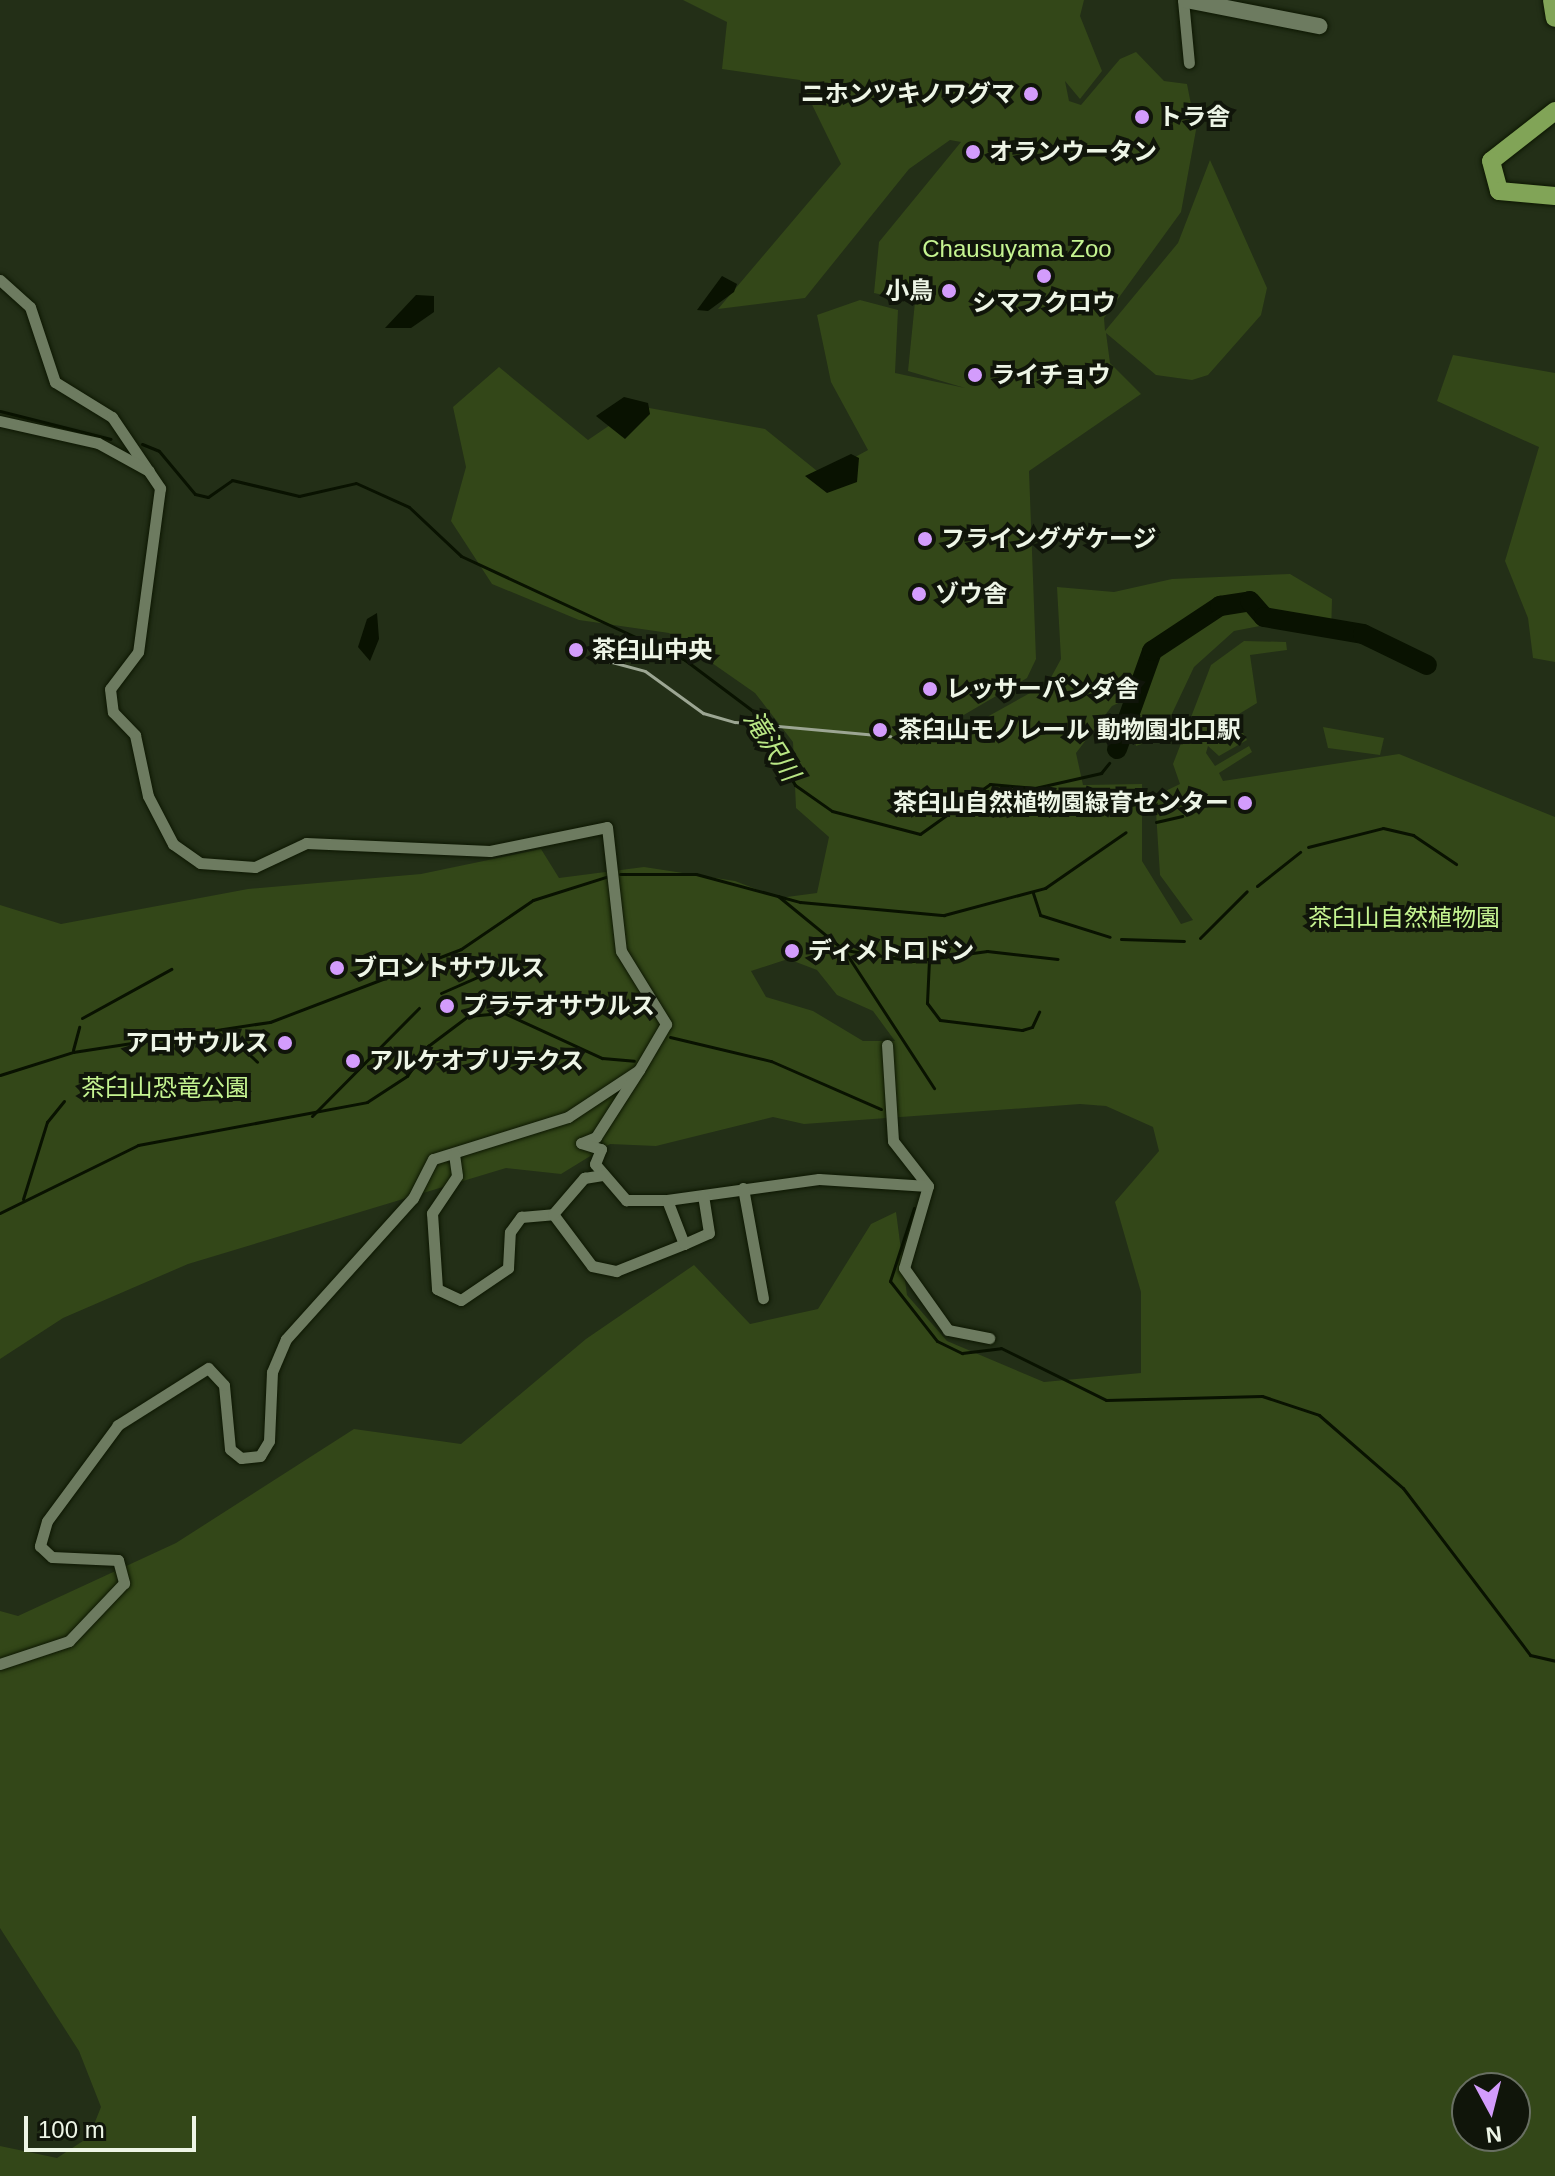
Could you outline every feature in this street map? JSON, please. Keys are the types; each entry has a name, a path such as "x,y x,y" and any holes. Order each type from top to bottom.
{"main road":[{"path":"1552,0 1555,18"},
{"path":"1555,111 1491,161 1499,191 1555,196"}],"street":[{"path":"1189,63 1184,0 1319,26"},
{"path":"0,280 30,307 55,382 112,417 150,471 160,501 141,640 110,689 113,712 135,735 148,796 173,844 200,863 255,867 306,843 490,851 607,827 621,951 666,1024 596,1137 581,1143 601,1149 595,1164 626,1200 667,1200 743,1188 866,1178 928,1186"},
{"path":"0,421 98,443 150,471"},
{"path":"887,1045 893,1141 928,1186"},
{"path":"0,1664 69,1641 124,1583 118,1560 52,1557 40,1546 47,1521 118,1425 208,1368 224,1385 230,1449 241,1458 260,1456 269,1441 272,1372 286,1339 413,1198 433,1159 554,1124 639,1070"},
{"path":"454,1154 457,1176 432,1206 437,1289 461,1300 508,1268 510,1232 521,1217 553,1214 584,1178 604,1175"},
{"path":"928,1186 904,1268 909,1282 948,1330 989,1338"},
{"path":"743,1188 763,1298"},
{"path":"553,1214 580,1255 605,1271 709,1233 703,1195"},
{"path":"667,1200 684,1244"}],"green space":[{"path":"683,0 1084,0 1080,16 1102,71 1080,99 1065,81 1069,101 1081,105 1120,59 1136,52 1164,81 1187,84 1196,130 1181,212 1104,318 1105,331 1178,243 1210,160 1267,288 1261,315 1208,375 1192,380 1156,375 1106,333 1110,363 1141,394 1029,471 1036,659 1027,678 962,716 927,729 891,726 916,744 960,732 1048,683 1061,659 1057,587 1114,592 1172,579 1290,574 1332,599 1331,636 1265,625 1234,631 1194,667 1161,737 1136,746 1127,699 1112,706 1076,753 1083,785 1142,784 1142,861 1181,924 1193,920 1160,875 1155,796 1180,784 1173,764 1211,665 1244,641 1286,642 1287,650 1250,655 1257,703 1234,717 1247,740 1219,756 1208,746 1206,753 1215,766 1249,746 1252,752 1219,773 1223,781 1399,754 1555,817 1555,2176 0,2176 0,2146 57,2158 89,2137 101,2107 79,2051 0,1928 0,1611 18,1616 176,1543 354,1429 461,1444 586,1339 694,1265 750,1324 818,1309 871,1224 896,1212 907,1295 947,1341 1044,1382 1141,1373 1141,1292 1115,1202 1159,1151 1153,1127 1106,1106 1080,1104 804,1124 773,1117 656,1146 610,1144 561,1174 506,1168 188,1264 63,1318 0,1359 0,905 61,924 248,889 421,874 541,849 559,878 644,867 735,881 779,898 817,893 829,837 796,808 793,742 755,693 669,633 579,620 492,584 451,521 466,467 453,407 499,367 588,440 638,406 765,429 822,475 868,450 831,382 817,315 860,300 898,310 895,373 965,388 908,371 915,302 874,293 879,242 961,142 950,140 909,169 805,298 718,309 841,164 800,80 722,69 727,22","holes":["788,959 817,970 837,995 873,1011 895,1041 863,1041 813,1011 766,997 751,971"]},
{"path":"1453,355 1555,373 1555,662 1533,658 1528,618 1505,561 1539,447 1437,401"},
{"path":"1323,727 1384,738 1380,755 1328,748"}],"shaded area":[{"path":"722,276 737,284 734,292 708,311 697,310"},
{"path":"416,295 434,296 434,312 411,328 385,328"},
{"path":"624,397 648,403 650,414 625,439 596,416"},
{"path":"851,454 859,458 857,482 827,493 805,476"},
{"path":"377,613 379,639 370,661 358,647 367,619"}],"waterway":[{"path":"0,411 111,439"},
{"name":"滝沢川","path":"142,444 159,451 195,494 208,497 232,480 299,496 356,483 409,507 461,556 685,660 753,711 795,785 832,811 920,834 990,784 1035,788 1101,773 1109,763"},
{"name":"滝沢川","path":"1117,749 1152,651 1220,606 1250,601 1264,617 1363,634 1427,665"},
{"path":"1156,822 1182,816"},
{"path":"1308,847 1383,828 1413,835 1456,864"},
{"path":"620,874 696,874 800,902 944,915 1045,888 1126,832"},
{"path":"1257,886 1300,852"},
{"path":"0,1075 73,1052 270,1022 461,949 533,900 609,876"},
{"path":"1200,938 1247,891"},
{"path":"1033,893 1040,915 1110,937"},
{"path":"778,896 844,950 934,1088"},
{"path":"1121,939 1184,941"},
{"path":"845,950 913,961 987,951 1058,959"},
{"path":"929,960 927,1003 940,1020 1022,1030 1032,1027 1039,1012"},
{"path":"441,993 514,961 540,963"},
{"path":"82,1018 171,969"},
{"path":"312,1116 419,1008"},
{"path":"0,1213 138,1145 367,1102 407,1076 428,1046 468,1016 504,1013 602,1058 634,1061"},
{"path":"73,1050 79,1027"},
{"path":"670,1037 771,1061 881,1109"},
{"path":"238,1044 257,1062"},
{"path":"23,1199 47,1122 64,1101"},
{"path":"914,1208 890,1281 937,1341 962,1353 1001,1348 1106,1400 1262,1396 1319,1415 1403,1488 1530,1655 1555,1661"}],"railway":[{"path":"608,661 645,671 703,713 735,722 890,736"}],"place":[{"name":"ニホンツキノワグマ","path":"1031,94"},
{"name":"トラ舎","path":"1142,117"},
{"name":"オランウータン","path":"973,152"},
{"name":"シマフクロウ","path":"1044,276"},
{"name":"小鳥","path":"949,291"},
{"name":"ライチョウ","path":"975,375"},
{"name":"フライングゲケージ","path":"925,539"},
{"name":"ゾウ舎","path":"919,594"},
{"name":"茶臼山中央","path":"576,650"},
{"name":"レッサーパンダ舎","path":"930,689"},
{"name":"茶臼山モノレール 動物園北口駅","path":"880,730"},
{"name":"茶臼山自然植物園緑育センター","path":"1245,803"},
{"name":"ディメトロドン","path":"792,951"},
{"name":"ブロントサウルス","path":"337,968"},
{"name":"プラテオサウルス","path":"447,1006"},
{"name":"アロサウルス","path":"285,1043"},
{"name":"アルケオプリテクス","path":"353,1061"}],"park label":[{"name":"Chausuyama Zoo","path":"1017,249"},
{"name":"茶臼山自然植物園","path":"1404,918"},
{"name":"茶臼山恐竜公園","path":"165,1088"}]}
